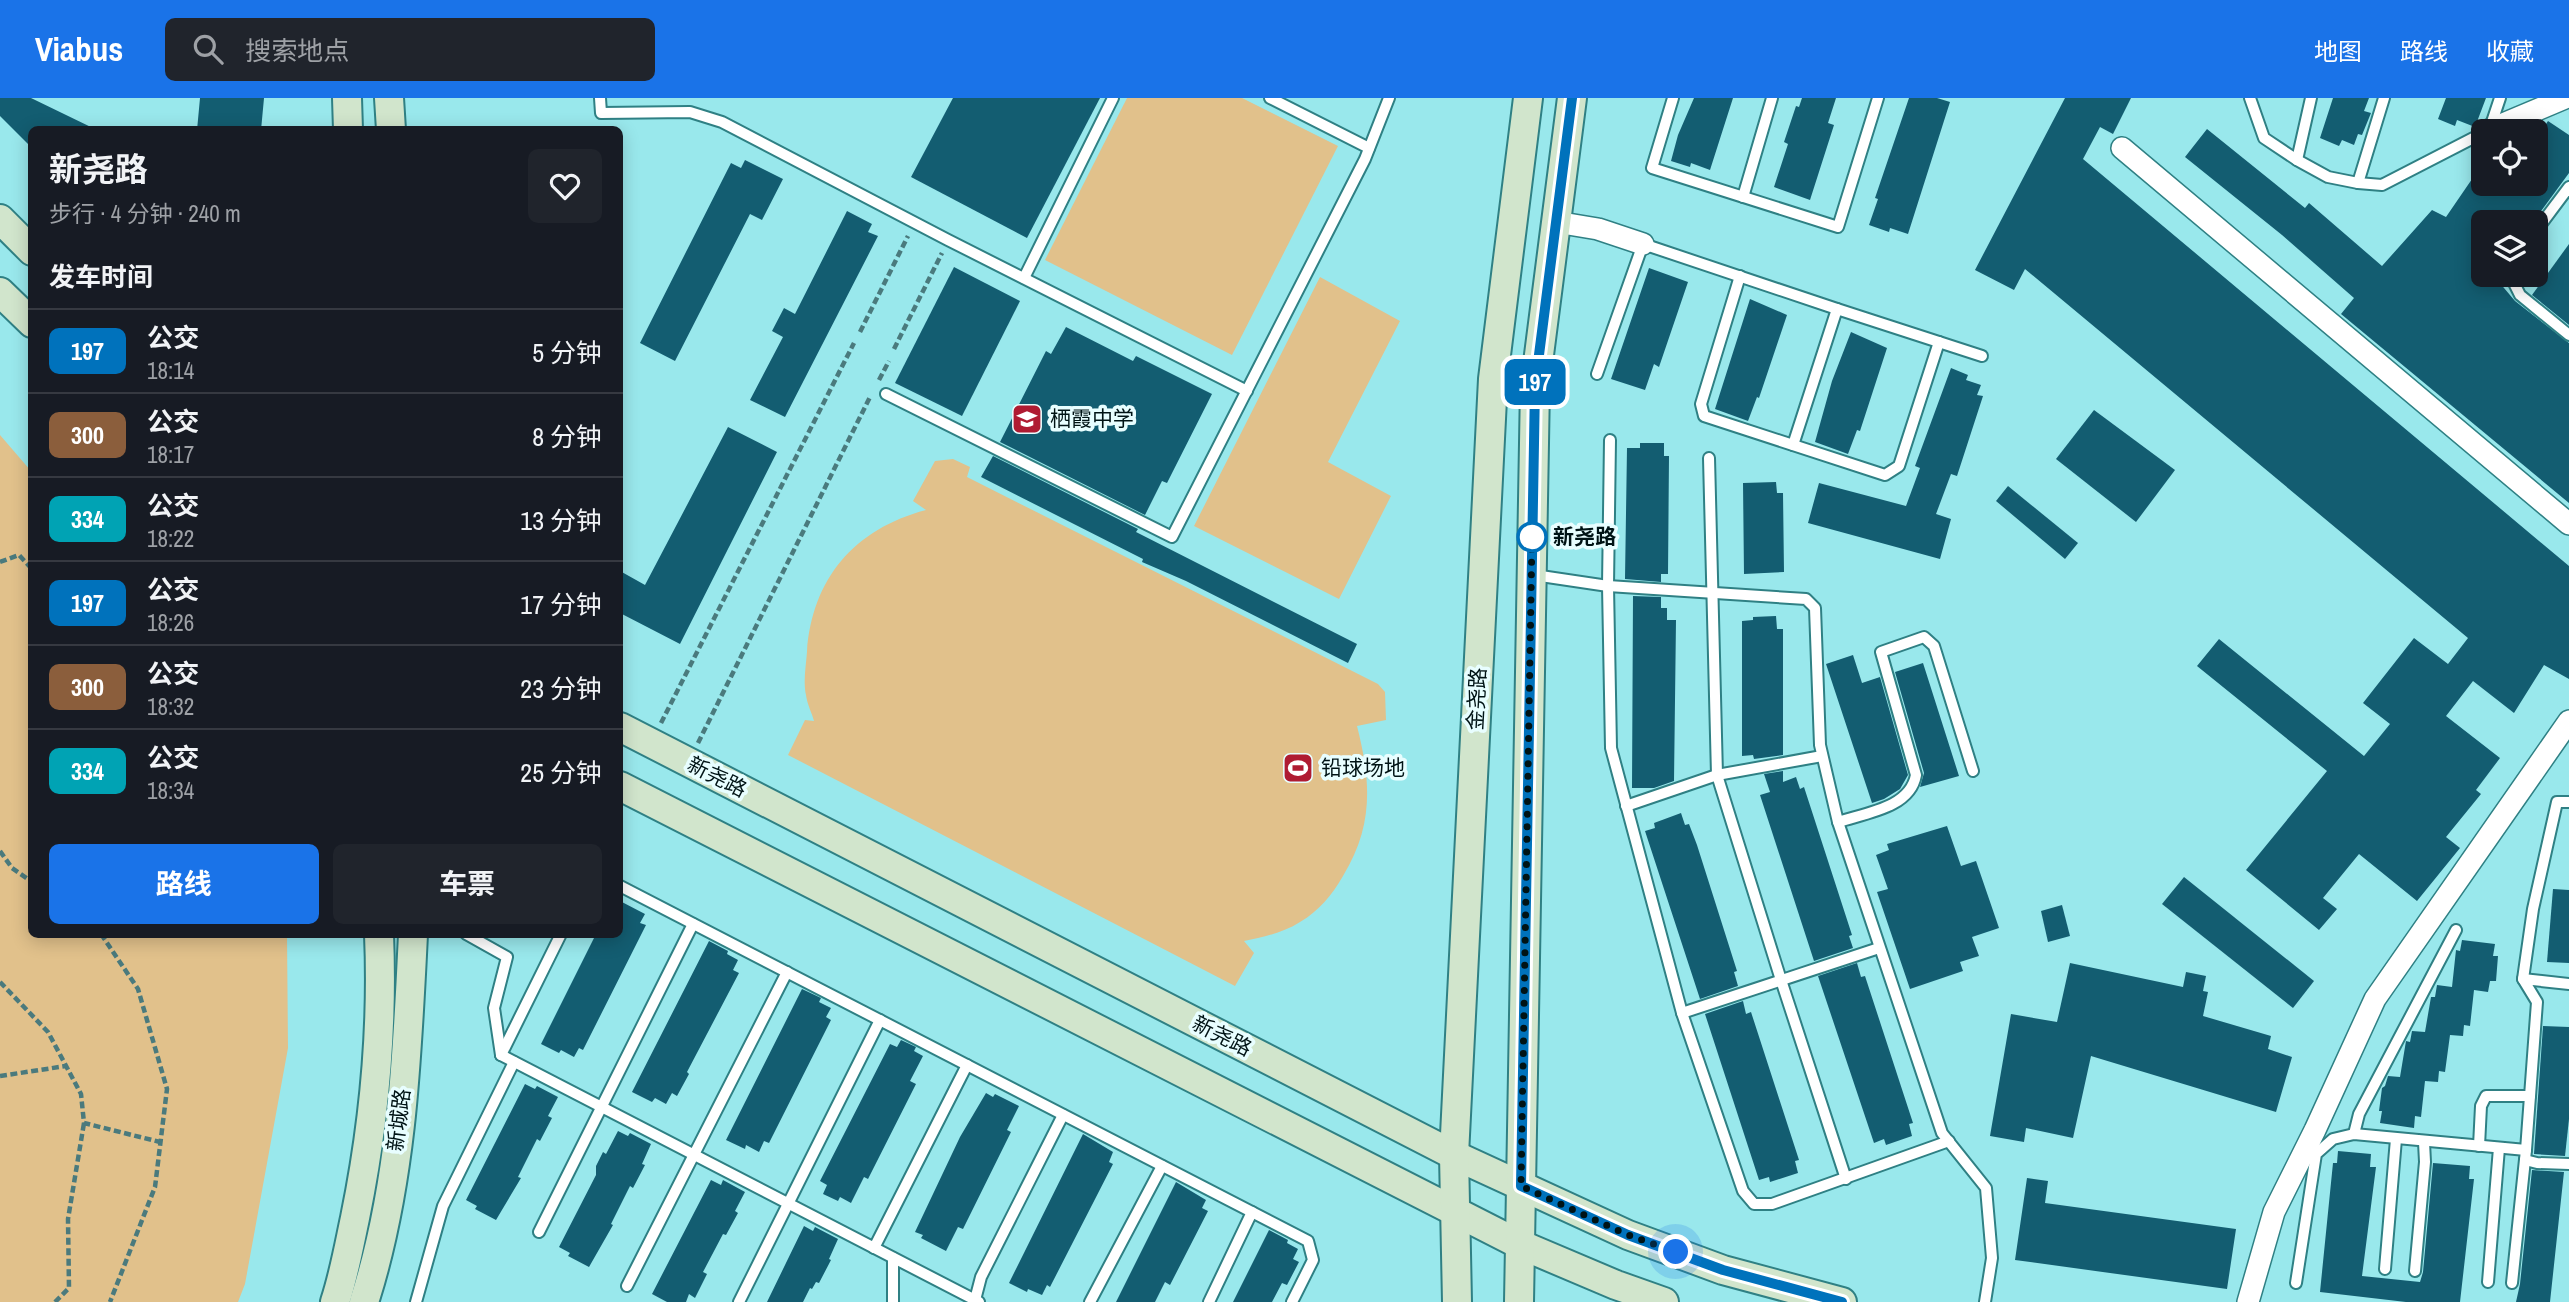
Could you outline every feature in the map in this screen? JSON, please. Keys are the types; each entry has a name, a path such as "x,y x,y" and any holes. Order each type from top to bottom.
{"main road":[{"path":"347,98 348,126"},
{"path":"389,98 391,126"},
{"name":"金尧路","path":"1457,1302 1454,1155 1493,379 1528,98"},
{"path":"1520,1302 1535,386 1572,98"},
{"path":"0,219 28,247"},
{"path":"0,292 28,319"},
{"name":"新尧路","path":"623,729 1454,1155 1628,1235 1723,1270 1842,1302"},
{"path":"623,788 1519,1244 1664,1302"},
{"name":"新城路","path":"335,1302 342,1281 364,1171 377,1071 379,938"},
{"name":"新城路","path":"364,1302 391,1191 406,1063 413,938"}],"street":[{"path":"2517,119 2565,98"},
{"path":"2122,148 2569,524"},
{"path":"1556,222 1598,229 1643,244"},
{"path":"2248,1302 2274,1212 2375,999 2569,721"}],"lane":[{"path":"600,98 601,113 690,112 705,115 1247,391"},
{"path":"1024,278 1113,98"},
{"path":"1270,98 1369,148"},
{"path":"886,394 1172,537 1369,148 1389,98"},
{"path":"1673,98 1653,168 1838,227 1878,98"},
{"path":"1743,197 1772,98"},
{"path":"2250,98 2264,138 2328,177 2358,183 2382,185 2471,140"},
{"path":"2297,160 2311,98"},
{"path":"2358,183 2384,98"},
{"path":"2492,119 2500,98"},
{"path":"2548,215 2569,187"},
{"path":"1597,374 1643,244 1982,356"},
{"path":"1740,276 1701,404 1704,416 1885,475 1899,466 1938,342"},
{"path":"2516,287 2520,295 2569,335"},
{"path":"1793,445 1837,309"},
{"path":"1610,440 1608,586 1611,748 1682,1013 1743,1191 1754,1204 1772,1204 1949,1141"},
{"path":"1709,458 1717,775 1846,1179"},
{"path":"1532,575 1608,586 1806,599 1815,608 1820,745 1838,822 1942,1133 1986,1188 1992,1258 1986,1302"},
{"path":"1838,822 1899,802 1913,788 1916,775 1881,652 1924,637 1934,646 1973,771"},
{"path":"1626,806 1717,775 1822,756"},
{"path":"2512,1283 2537,1002 2523,979 2533,909 2557,802 2569,803"},
{"path":"623,888 1307,1241 1313,1260 1292,1302"},
{"path":"539,1232 693,924"},
{"path":"2354,1134 2360,1114 2456,930"},
{"path":"473,938 507,957 494,1008 501,1055"},
{"path":"501,1055 559,938"},
{"path":"1682,1013 1878,948"},
{"path":"627,1286 787,972"},
{"path":"2523,979 2569,984"},
{"path":"739,1302 880,1020"},
{"path":"501,1055 977,1301 981,1277 1063,1115"},
{"path":"416,1302 443,1206 514,1062"},
{"path":"874,1248 967,1065"},
{"path":"2479,1146 2481,1106 2486,1096 2530,1096"},
{"path":"2295,1283 2316,1154 2333,1139 2354,1134 2499,1148 2525,1155 2537,1163 2569,1164"},
{"path":"2385,1269 2396,1139"},
{"path":"2415,1271 2426,1162 2424,1142"},
{"path":"2488,1282 2499,1148"},
{"path":"1090,1302 1162,1166"},
{"path":"1209,1302 1252,1212"},
{"path":"893,1258 893,1302"}],"path":[{"path":"860,332 915,223"},
{"path":"894,349 948,240"},
{"path":"651,743 854,343"},
{"path":"689,763 888,361"},
{"path":"0,562 19,555 28,565"},
{"path":"0,851 12,868 28,879"},
{"path":"104,938 138,989 167,1089 155,1187 110,1302"},
{"path":"0,982 48,1032 80,1094 85,1123 68,1219 69,1289 55,1302"},
{"path":"0,1076 66,1066"},
{"path":"85,1123 160,1142"}],"shaded area":[{"path":"1127,98 1242,98 1338,146 1232,355 1045,260"},
{"path":"1320,277 1400,321 1328,462 1391,496 1339,599 1194,526"},
{"path":"0,435 28,468 28,938 287,938 288,1048 245,1284 238,1302 0,1302"},
{"path":"953,459 970,467 967,477 1378,684 1385,692 1386,720 1357,726 1365,765 1367,802 1365,821 1353,857 1334,890 1313,913 1287,929 1244,941 1254,953 1235,986 788,755 805,720 814,721 805,690 807,652 818,602 828,580 841,561 858,544 900,519 926,510 913,501 935,461"}],"building":[{"path":"0,98 31,98 89,126 28,126 28,144 0,116"},
{"path":"200,98 264,98 261,126 197,126"},
{"path":"953,98 1100,98 1027,238 911,177"},
{"path":"1694,98 1733,98 1710,170 1691,163 1690,167 1671,161 1678,135"},
{"path":"1802,98 1836,98 1828,123 1834,125 1810,200 1774,187 1788,144 1784,142 1796,106 1799,107"},
{"path":"1909,98 1937,98 1950,102 1908,234 1890,228 1889,232 1869,225 1878,199 1875,198"},
{"path":"2065,98 2131,98 2113,134 2100,127 2083,159 2569,566 2569,679 2544,665 2514,713 2473,681 2446,716 2500,758 2476,790 2481,794 2446,837 2460,848 2417,901 2359,854 2323,898 2337,909 2319,930 2246,870 2327,771 2197,666 2219,639 2364,756 2390,724 2363,703 2414,638 2448,664 2468,638 2025,269 2014,290 1975,270"},
{"path":"2333,98 2369,98 2364,111 2371,113 2362,135 2358,134 2354,145 2342,140 2339,146 2320,138"},
{"path":"2446,98 2486,98 2478,119 2471,119 2471,125 2457,120 2455,126 2438,119"},
{"path":"2548,121 2569,135 2569,173 2542,210 2471,210 2471,287 2503,287 2515,301 2569,343 2569,503 2341,314 2354,298 2282,235 2185,157 2207,129 2305,208 2309,203 2382,266 2432,210 2446,217 2471,181 2471,196 2548,196"},
{"path":"745,160 783,179 762,220 750,214 675,361 640,343 731,163 741,168"},
{"path":"847,211 872,224 868,232 878,236 785,417 750,400 783,337 772,331 784,308 795,314"},
{"path":"2569,244 2569,325 2532,295 2538,287 2548,287 2548,273"},
{"path":"954,267 1020,301 962,416 895,383"},
{"path":"1649,268 1688,282 1659,367 1654,364 1645,390 1611,379"},
{"path":"1750,299 1787,315 1759,398 1757,397 1748,421 1715,409"},
{"path":"1066,327 1133,361 1136,356 1212,394 1167,483 1162,481 1145,515 1000,442 1046,351 1051,354"},
{"path":"1851,332 1887,348 1860,431 1857,430 1848,454 1815,442 1832,381"},
{"path":"1951,368 1968,375 1966,380 1981,385 1977,395 1983,396 1957,476 1951,474 1936,514 1951,519 1940,559 1808,523 1819,483 1906,506 1920,468 1915,466"},
{"path":"2094,410 2175,470 2136,522 2056,459"},
{"path":"728,427 777,452 680,644 623,615 623,573 645,585"},
{"path":"1640,443 1664,443 1664,456 1669,456 1668,574 1661,574 1661,582 1625,579 1627,448 1640,448"},
{"path":"993,456 1357,644 1348,663 1186,581 1142,562 1143,559 981,477"},
{"path":"1776,482 1777,493 1783,493 1784,572 1744,574 1743,483"},
{"path":"2008,486 2078,543 2065,559 1996,501"},
{"path":"1633,596 1661,597 1661,608 1667,608 1667,620 1676,620 1674,781 1654,788 1632,788"},
{"path":"1776,616 1777,629 1783,629 1783,755 1754,759 1753,755 1742,756 1742,621 1753,620 1753,617"},
{"path":"1853,655 1862,683 1880,677 1908,775 1900,789 1872,803 1826,664"},
{"path":"1923,663 1959,776 1920,787 1924,773 1895,672"},
{"path":"1783,771 1783,782 1796,777 1800,789 1804,787 1852,935 1849,936 1853,948 1814,961 1760,795 1770,792 1764,774"},
{"path":"1681,813 1685,825 1689,824 1697,845 1737,971 1734,972 1738,986 1700,999 1645,831 1655,828 1654,823"},
{"path":"1947,826 1961,866 1976,861 1999,928 1972,937 1979,956 1960,962 1963,971 1910,989 1877,892 1888,889 1876,855 1889,850 1887,844"},
{"path":"2184,877 2314,981 2293,1008 2162,904"},
{"path":"2553,889 2569,890 2569,963 2547,962"},
{"path":"623,903 645,914 640,923 646,925 583,1050 579,1048 574,1057 541,1044 594,938 623,938"},
{"path":"2062,905 2070,936 2048,942 2041,911"},
{"path":"2462,940 2495,944 2493,956 2498,956 2496,981 2490,981 2488,992 2474,990 2470,1026 2464,1025 2463,1036 2450,1035 2445,1072 2439,1071 2438,1082 2425,1081 2421,1117 2415,1116 2414,1128 2380,1123 2382,1088 2388,1076 2400,1077 2406,1041 2410,1042 2412,1031 2425,1032 2431,997 2435,997 2437,985 2452,987 2456,950 2460,951"},
{"path":"709,941 738,960 733,970 739,973 677,1096 672,1093 666,1104 655,1098 652,1102 632,1092"},
{"path":"1857,963 1861,977 1865,976 1913,1123 1909,1124 1912,1136 1886,1145 1884,1139 1874,1143 1818,976"},
{"path":"2070,963 2183,987 2186,972 2206,976 2203,991 2208,992 2203,1016 2271,1036 2268,1049 2292,1057 2276,1112 2091,1056 2073,1138 2026,1128 2024,1142 1990,1136 2011,1014 2057,1022"},
{"path":"802,989 821,998 819,1002 831,1008 826,1017 831,1020 769,1143 764,1141 759,1152 746,1145 745,1149 726,1140"},
{"path":"1743,1001 1746,1014 1751,1012 1799,1160 1795,1161 1798,1173 1770,1182 1769,1177 1759,1180 1705,1014"},
{"path":"2543,1026 2569,1027 2569,1119 2565,1156 2534,1154"},
{"path":"901,1040 916,1047 914,1051 923,1056 910,1081 916,1084 868,1179 864,1177 851,1203 840,1197 838,1201 823,1194 827,1185 820,1181 890,1044 897,1047"},
{"path":"525,1084 535,1089 537,1086 558,1097 548,1116 552,1118 540,1141 537,1139 518,1177 521,1178 496,1220 475,1209 477,1206 466,1200"},
{"path":"986,1093 993,1097 995,1094 1019,1106 1007,1130 1011,1132 963,1229 958,1227 946,1251 915,1232 960,1137"},
{"path":"618,1131 628,1136 630,1133 651,1144 642,1164 645,1165 633,1188 630,1186 611,1224 613,1225 589,1267 568,1256 570,1253 559,1247 596,1175 596,1166 603,1152 606,1154"},
{"path":"1083,1134 1113,1152 1109,1162 1113,1164 1050,1287 1047,1285 1042,1295 1028,1289 1027,1292 1009,1283"},
{"path":"2338,1151 2371,1154 2370,1167 2376,1167 2362,1276 2420,1282 2433,1163 2470,1166 2469,1179 2474,1179 2460,1302 2406,1302 2320,1292 2333,1163 2337,1163"},
{"path":"2532,1170 2564,1172 2550,1302 2516,1302"},
{"path":"2027,1178 2048,1181 2045,1203 2236,1229 2227,1289 2015,1260"},
{"path":"711,1180 721,1185 723,1180 745,1192 735,1211 738,1213 726,1235 723,1234 703,1272 707,1274 695,1298 689,1294 686,1302 667,1302 652,1294"},
{"path":"1176,1182 1206,1200 1202,1208 1208,1211 1170,1285 1165,1282 1155,1302 1116,1302"},
{"path":"804,1226 813,1231 815,1227 838,1239 829,1259 831,1260 819,1283 816,1282 812,1289 810,1288 803,1302 767,1302"},
{"path":"1269,1230 1298,1249 1293,1259 1299,1262 1287,1285 1282,1283 1272,1302 1233,1302"}],"bus line":[{"name":"197","path":"1572,98 1535,386 1521,1186 1628,1235 1723,1270 1842,1302"}],"place":[{"name":"栖霞中学","path":"1027,419"},
{"name":"新尧路","path":"1532,537"},
{"name":"铅球场地","path":"1298,768"}],"route":[{"path":"1532,537 1521,1186 1628,1235 1676,1252"}]}
